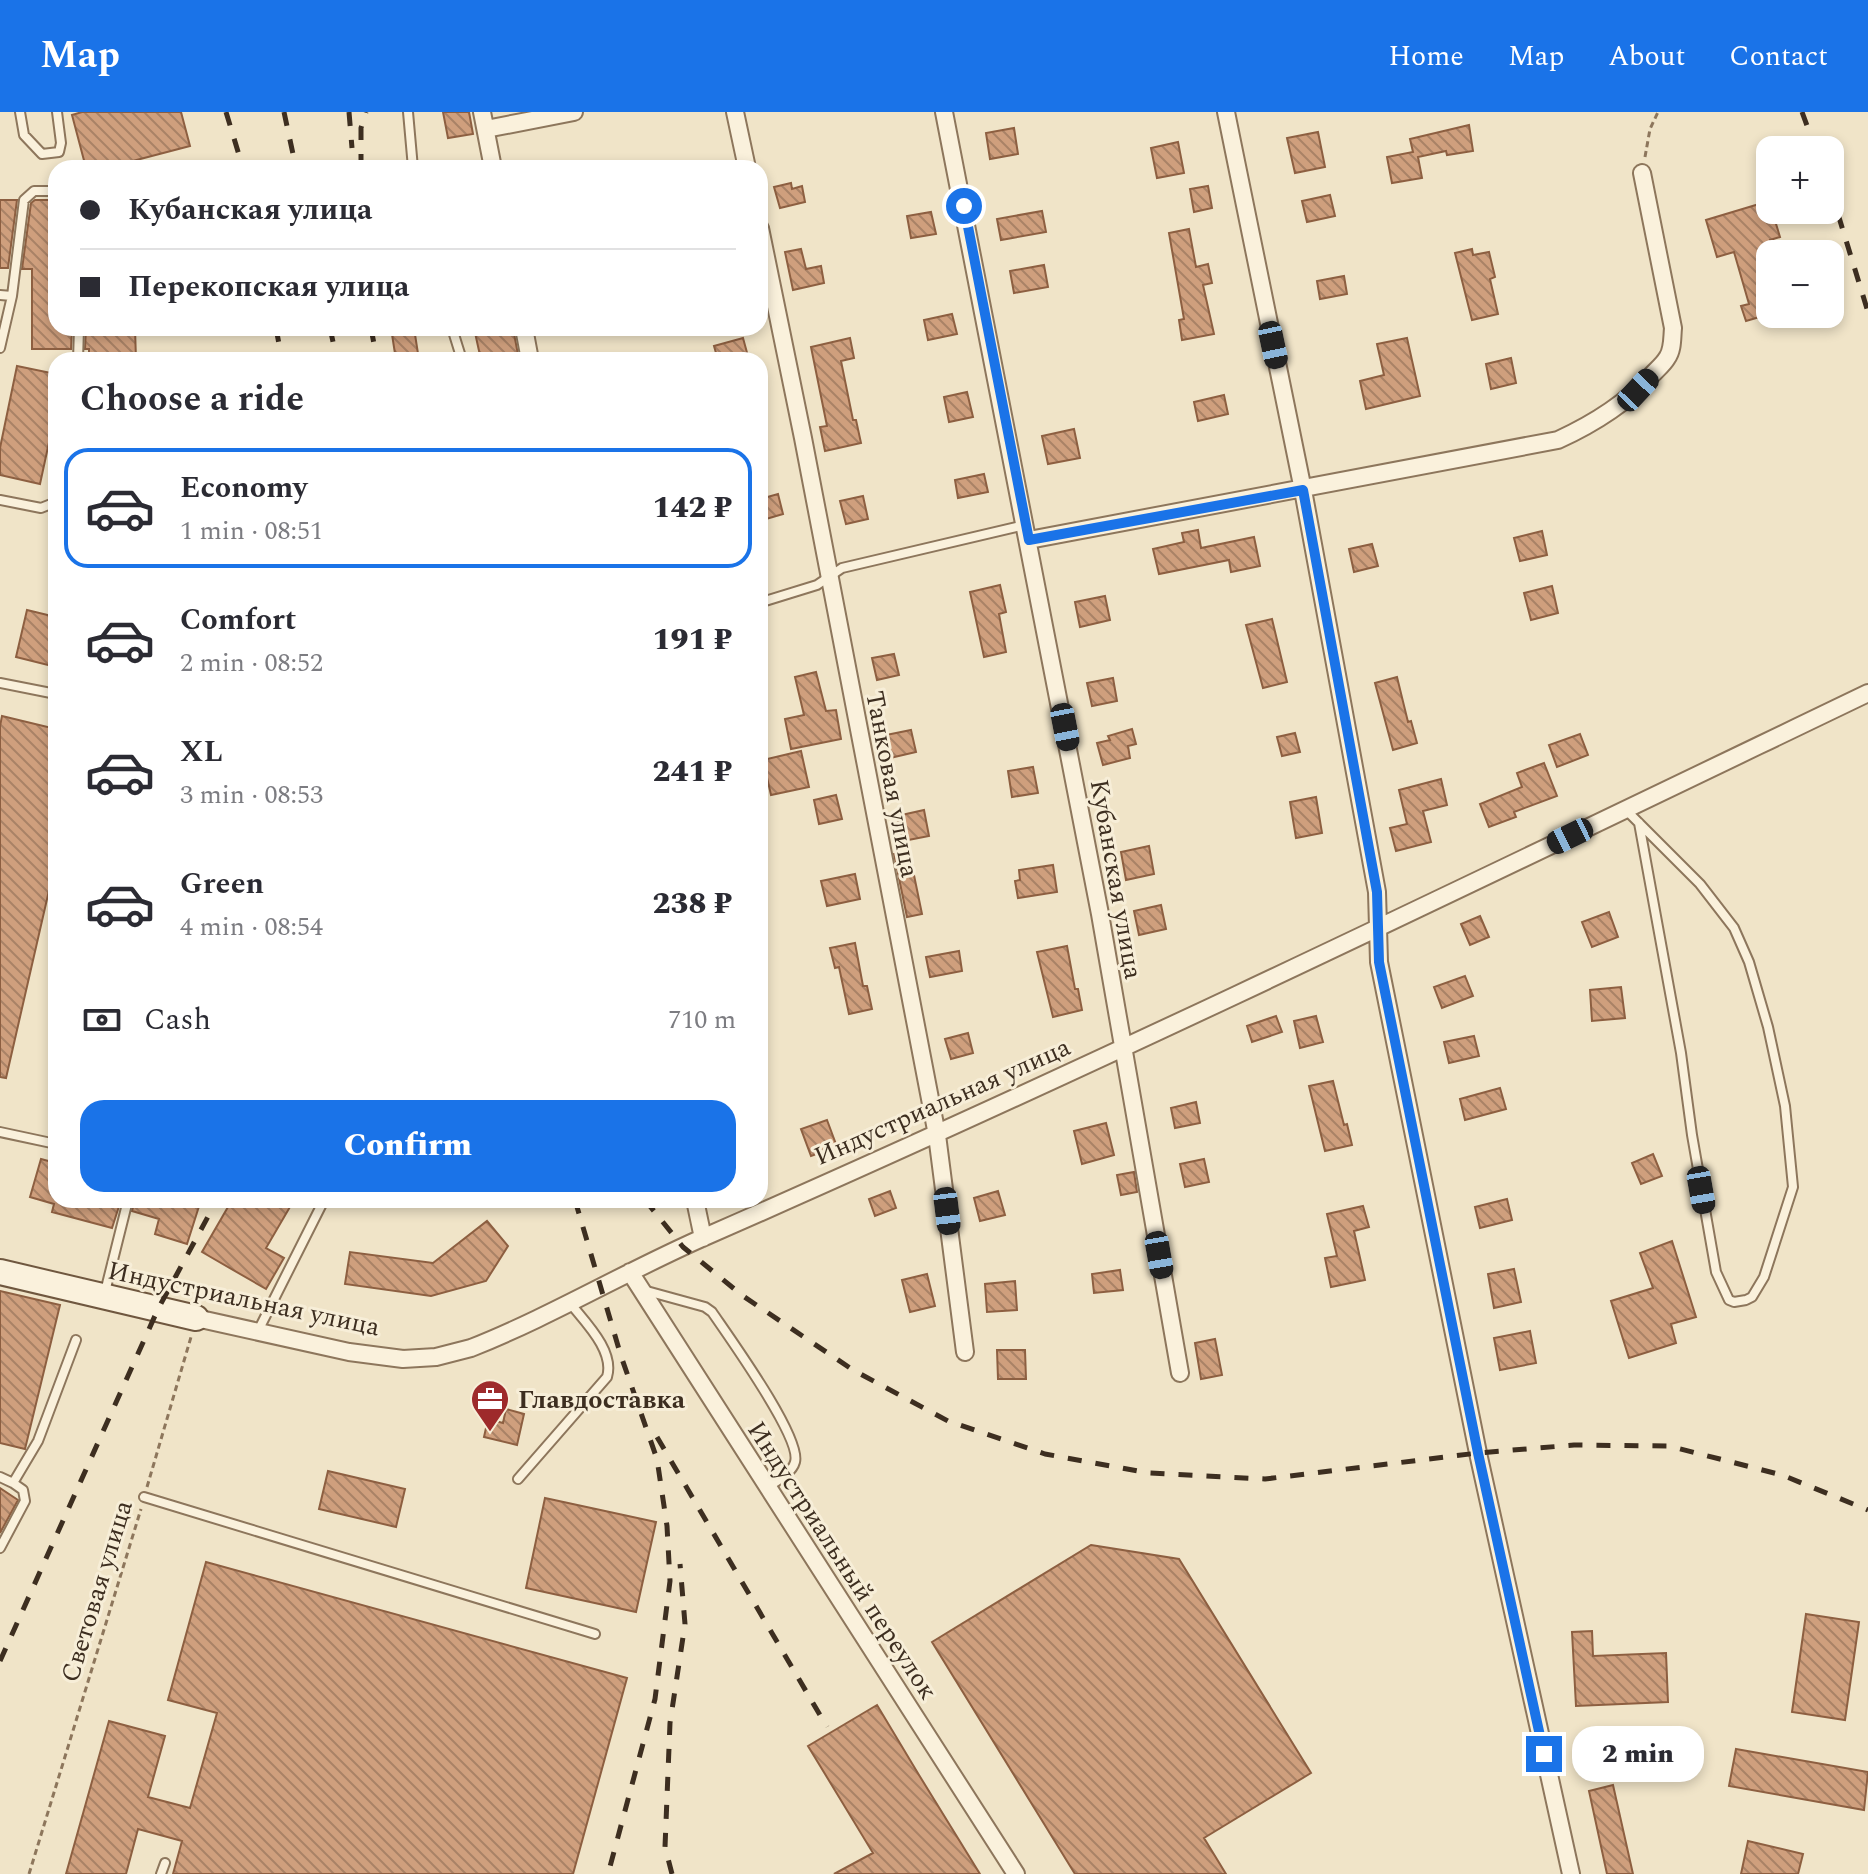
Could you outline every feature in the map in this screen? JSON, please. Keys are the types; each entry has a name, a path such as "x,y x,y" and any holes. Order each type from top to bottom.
{"street":[{"path":"492,160 484,120 574,112"},
{"path":"735,112 745,160"},
{"name":"Кубанская улица","path":"944,112 1097,898 1180,1373"},
{"path":"1226,112 1303,490 1377,892 1379,962 1478,1453 1571,1874"},
{"path":"1028,532 1303,490 1558,440 1622,404 1668,358 1673,328 1642,173"},
{"name":"Танковая улица","path":"768,267 937,1135 965,1352"},
{"name":"Индустриальная улица","path":"0,1272 349,1352 403,1359 436,1357 493,1340 703,1238 1122,1050 1868,693"},
{"path":"697,1208 703,1238"},
{"name":"Индустриальный переулок","path":"630,1272 1016,1874"}],"lane":[{"path":"20,112 24,135 42,154 59,152 61,143 57,112"},
{"path":"408,112 412,160"},
{"path":"0,348 12,296 24,200 34,191 48,191"},
{"path":"0,295 12,296"},
{"path":"0,500 41,508 48,505"},
{"path":"768,600 817,585 842,568 878,557 1028,532"},
{"path":"0,683 48,692"},
{"path":"1626,809 1700,884 1734,928 1754,975 1768,1027 1785,1106 1793,1187 1764,1277 1752,1297 1746,1300 1729,1300 1716,1272 1681,1053 1639,823"},
{"path":"0,1132 48,1142"},
{"path":"104,1296 126,1208"},
{"path":"258,1331 320,1208"},
{"path":"642,1290 705,1307 712,1312 776,1410 796,1448 796,1458 794,1467 768,1487"},
{"path":"518,1479 607,1377 609,1369 598,1341 570,1302"},
{"path":"13,1483 38,1441 76,1340"},
{"path":"0,1477 23,1490 25,1501 0,1548"},
{"path":"144,1497 595,1634"},
{"path":"161,1874 165,1863"}],"path":[{"path":"1642,173 1650,129 1658,112"},
{"name":"Световая улица","path":"29,1874 196,1318"}],"building":[{"path":"82,112 181,112 190,146 137,160 84,160 72,115"},
{"path":"443,112 469,112 473,134 448,138"},
{"path":"1469,125 1473,151 1447,155 1446,151 1418,157 1422,178 1392,183 1387,157 1413,152 1410,139"},
{"path":"1014,128 1018,154 990,159 986,133"},
{"path":"1318,132 1325,167 1295,173 1287,138"},
{"path":"1178,142 1184,173 1157,178 1151,148"},
{"path":"791,183 792,189 802,186 805,202 780,208 774,187"},
{"path":"1208,186 1212,208 1194,212 1190,189"},
{"path":"1330,195 1335,216 1307,222 1302,201"},
{"path":"0,200 17,200 8,268 0,268"},
{"path":"48,200 48,336 72,336 71,349 32,349 32,269 22,269 31,203"},
{"path":"1756,205 1756,224 1776,224 1780,237 1756,240 1756,318 1746,321 1741,306 1749,304 1734,252 1717,257 1706,220"},
{"path":"1042,211 1046,232 1001,240 997,219"},
{"path":"931,212 936,234 911,238 907,216"},
{"path":"1189,229 1196,267 1208,264 1212,283 1203,285 1214,334 1182,340 1179,320 1184,319 1169,233"},
{"path":"801,249 806,269 821,266 824,283 793,290 785,252"},
{"path":"1472,249 1473,255 1489,252 1495,277 1490,279 1498,314 1472,320 1455,253"},
{"path":"1044,265 1048,287 1014,293 1010,271"},
{"path":"1344,276 1347,294 1320,299 1317,281"},
{"path":"952,314 957,334 928,340 924,320"},
{"path":"86,336 135,336 136,352 89,352 85,349"},
{"path":"392,336 415,336 418,352 395,352"},
{"path":"476,336 514,336 518,352 479,352"},
{"path":"743,338 747,352 716,352 714,346"},
{"path":"850,338 854,358 841,361 861,443 825,451 820,427 827,426 811,347"},
{"path":"1407,338 1420,396 1366,409 1360,381 1384,375 1377,344"},
{"path":"1511,358 1516,383 1491,389 1486,364"},
{"path":"17,366 48,372 48,447 40,484 0,475 0,448"},
{"path":"967,392 973,417 949,422 944,397"},
{"path":"1224,395 1228,414 1198,421 1194,402"},
{"path":"1074,429 1080,458 1048,464 1042,436"},
{"path":"984,474 988,492 958,498 955,480"},
{"path":"778,494 783,514 768,518 768,497"},
{"path":"863,496 868,519 846,524 840,501"},
{"path":"1198,530 1201,548 1254,537 1260,566 1231,572 1229,560 1159,574 1153,549 1184,542 1182,533"},
{"path":"1542,531 1547,555 1520,561 1514,538"},
{"path":"1372,544 1378,566 1354,572 1349,549"},
{"path":"1000,585 1006,612 999,614 1006,652 984,657 970,592"},
{"path":"1552,586 1558,613 1531,620 1524,593"},
{"path":"1105,596 1110,620 1080,627 1075,602"},
{"path":"27,610 48,615 48,665 16,657"},
{"path":"1272,619 1287,682 1263,688 1246,625"},
{"path":"894,654 899,675 877,680 872,658"},
{"path":"816,672 826,711 836,710 841,739 791,749 785,719 804,715 795,677"},
{"path":"1397,677 1408,722 1411,721 1417,743 1393,750 1375,683"},
{"path":"1113,678 1117,701 1092,706 1087,683"},
{"path":"2,716 48,727 48,895 6,1078 0,1077"},
{"path":"1132,729 1136,744 1128,746 1130,758 1103,765 1097,743 1110,740 1108,736"},
{"path":"911,730 916,752 890,758 886,735"},
{"path":"1295,733 1300,752 1282,756 1277,737"},
{"path":"1580,734 1588,755 1557,767 1549,745"},
{"path":"801,751 809,787 771,795 768,759"},
{"path":"1544,763 1557,796 1514,812 1516,817 1489,827 1480,804 1522,787 1517,773"},
{"path":"1033,767 1038,793 1012,797 1008,771"},
{"path":"1441,779 1447,805 1423,811 1431,842 1396,851 1390,828 1407,824 1399,790"},
{"path":"836,795 842,819 819,824 814,800"},
{"path":"1316,797 1322,833 1296,838 1290,802"},
{"path":"924,810 929,836 903,841 897,816"},
{"path":"1149,846 1154,874 1126,880 1121,852"},
{"path":"909,851 922,914 907,917 894,854"},
{"path":"1053,865 1057,892 1018,898 1015,881 1020,880 1019,870"},
{"path":"855,874 860,899 827,906 821,881"},
{"path":"1161,905 1166,929 1139,935 1134,911"},
{"path":"1609,912 1618,937 1592,947 1582,922"},
{"path":"1480,916 1489,937 1470,945 1461,924"},
{"path":"855,943 863,986 867,986 872,1009 849,1014 839,967 835,968 830,948"},
{"path":"1067,946 1082,1010 1053,1017 1037,952"},
{"path":"959,951 962,971 930,977 926,957"},
{"path":"1465,976 1473,996 1442,1008 1434,987"},
{"path":"1621,987 1625,1018 1592,1021 1590,990"},
{"path":"1276,1016 1282,1032 1252,1042 1247,1026"},
{"path":"1316,1016 1323,1042 1300,1048 1294,1021"},
{"path":"968,1033 973,1053 951,1059 945,1039"},
{"path":"1474,1036 1479,1056 1449,1063 1444,1042"},
{"path":"1333,1081 1352,1145 1325,1151 1309,1086"},
{"path":"1500,1088 1506,1109 1465,1120 1460,1099"},
{"path":"1196,1102 1200,1123 1175,1128 1171,1108"},
{"path":"827,1120 837,1147 811,1156 801,1129"},
{"path":"1106,1123 1114,1155 1082,1164 1074,1131"},
{"path":"1653,1154 1662,1176 1641,1184 1632,1163"},
{"path":"41,1159 48,1161 48,1202 30,1197"},
{"path":"1204,1159 1209,1182 1185,1187 1180,1164"},
{"path":"1134,1172 1137,1192 1121,1195 1117,1175"},
{"path":"890,1191 896,1208 875,1216 869,1199"},
{"path":"998,1191 1005,1215 980,1221 974,1198"},
{"path":"1507,1199 1512,1220 1480,1228 1475,1207"},
{"path":"1363,1206 1369,1227 1354,1231 1365,1280 1331,1287 1325,1258 1337,1256 1327,1214"},
{"path":"53,1208 118,1208 112,1228 52,1212"},
{"path":"133,1208 198,1208 187,1244 155,1234 159,1219 132,1211"},
{"path":"227,1208 289,1208 266,1248 284,1258 266,1289 202,1252"},
{"path":"487,1221 508,1246 486,1281 431,1296 345,1284 350,1252 433,1263"},
{"path":"1672,1241 1696,1317 1671,1324 1676,1343 1629,1358 1611,1301 1653,1288 1640,1253"},
{"path":"1514,1269 1521,1302 1494,1308 1488,1274"},
{"path":"1120,1270 1123,1290 1094,1293 1092,1274"},
{"path":"927,1274 935,1306 910,1312 902,1280"},
{"path":"1015,1281 1017,1310 987,1312 985,1284"},
{"path":"0,1291 60,1305 25,1449 0,1443"},
{"path":"1530,1331 1536,1363 1500,1370 1494,1338"},
{"path":"1215,1339 1222,1375 1201,1379 1195,1343"},
{"path":"997,1350 1025,1350 1026,1379 998,1379"},
{"path":"506,1409 524,1414 517,1445 484,1437 488,1419 503,1423"},
{"path":"328,1471 405,1489 396,1527 319,1509"},
{"path":"0,1488 18,1500 0,1533"},
{"path":"545,1498 656,1522 636,1612 526,1588"},
{"path":"1091,1545 1179,1559 1311,1773 1204,1838 1226,1874 1075,1874 932,1642"},
{"path":"206,1562 627,1678 573,1874 173,1874 182,1841 138,1829 126,1874 66,1874 109,1721 165,1736 148,1797 190,1808 217,1713 168,1700"},
{"path":"1806,1614 1859,1622 1845,1720 1792,1712"},
{"path":"1592,1631 1593,1656 1666,1653 1668,1702 1576,1706 1572,1632"},
{"path":"877,1705 980,1874 834,1874 873,1853 808,1746"},
{"path":"1736,1749 1868,1772 1864,1810 1729,1786"},
{"path":"1613,1785 1633,1874 1607,1874 1589,1791"},
{"path":"1748,1841 1803,1854 1798,1874 1741,1874"}],"railway":[{"path":"226,112 241,160"},
{"path":"284,112 294,160"},
{"path":"349,112 352,148"},
{"path":"361,160 361,128 366,112"},
{"path":"1802,112 1811,136"},
{"path":"1841,224 1868,312"},
{"path":"278,336 280,352"},
{"path":"332,336 335,352"},
{"path":"372,336 376,352"},
{"path":"0,1661 158,1309 213,1208"},
{"path":"577,1208 621,1356 657,1459 667,1526 670,1581 655,1699 608,1874"},
{"path":"651,1208 683,1247 743,1296 853,1370 948,1421 1045,1454 1149,1473 1265,1479 1478,1453 1574,1445 1669,1446 1782,1475 1868,1510"},
{"path":"657,1437 827,1727"},
{"path":"672,1874 665,1847 670,1723 685,1624 680,1564"}],"place":[{"name":"Главдоставка","path":"490,1433"}],"route":[{"path":"964,206 1029,540 1303,490 1377,892 1379,962 1478,1453 1544,1754"}]}
